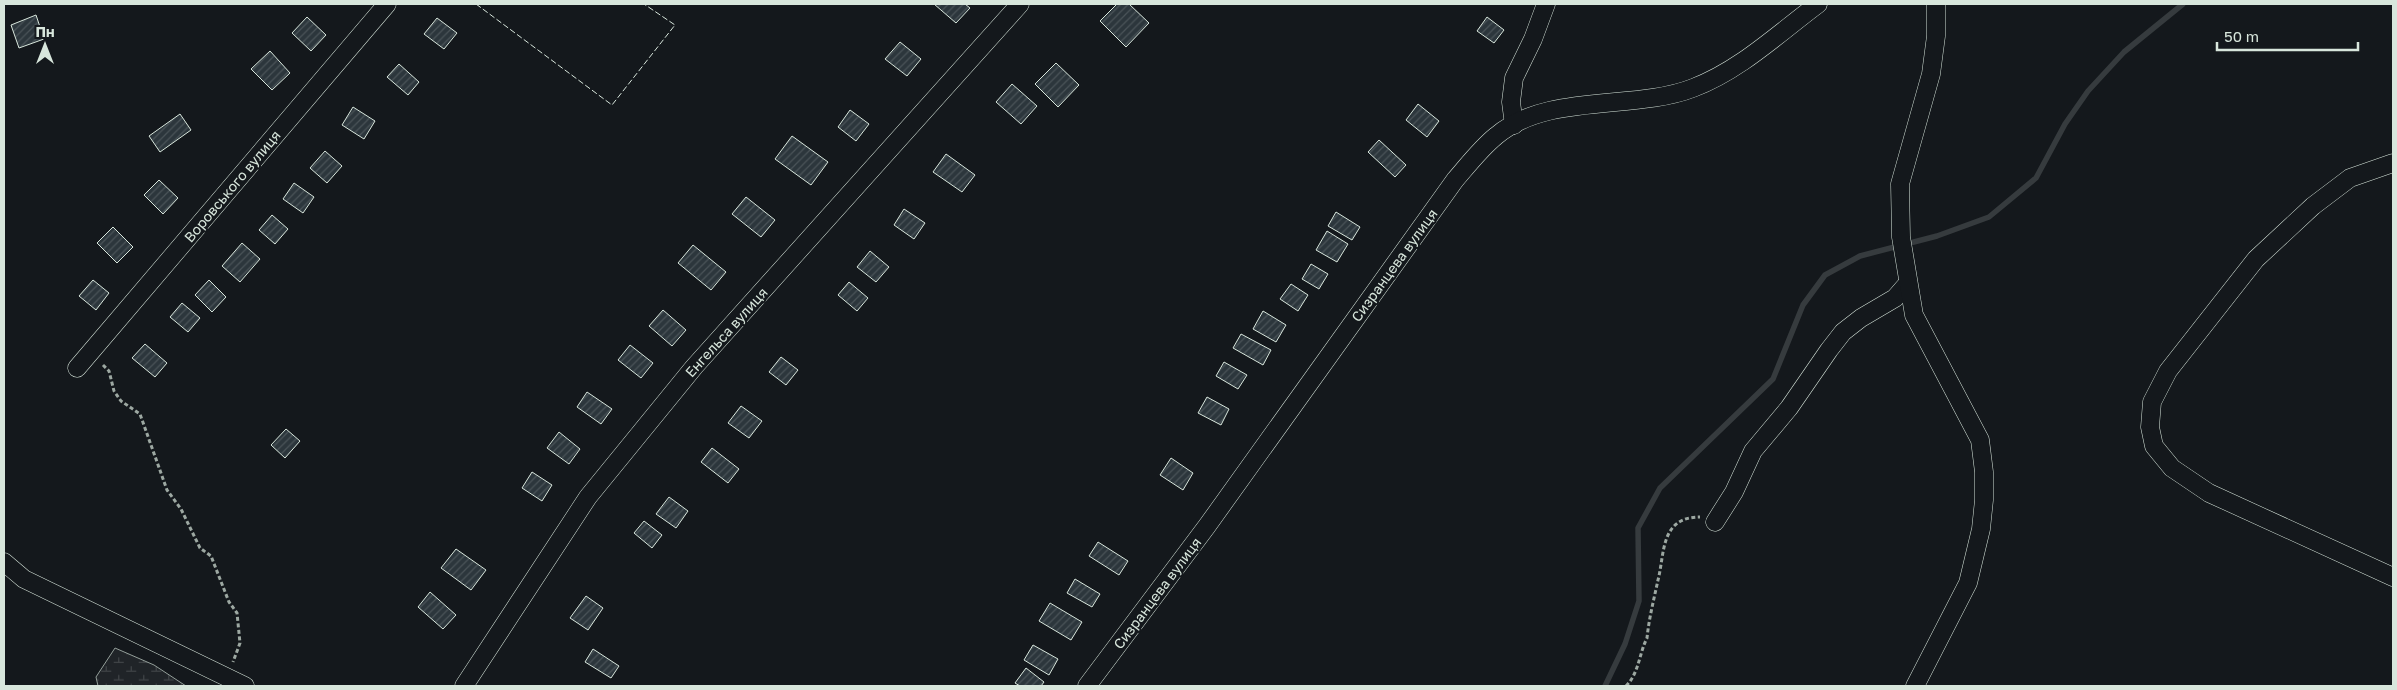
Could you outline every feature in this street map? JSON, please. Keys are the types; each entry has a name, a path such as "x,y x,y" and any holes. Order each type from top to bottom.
{"street":[{"name":"Воровського вулиця","path":"77,368 388,4"},
{"name":"Енгельса вулиця","path":"464,686 588,497 688,374 1020,4"},
{"path":"1514,124 1511,102 1514,78 1533,39 1546,4"},
{"name":"Сизранцева вулиця","path":"1088,686 1207,526 1455,180 1497,135 1514,124 1538,115 1584,104 1648,98 1692,89 1728,71 1818,4"},
{"path":"1915,686 1968,583 1981,529 1984,472 1980,440 1914,315 1901,237 1900,184 1931,74 1936,36 1936,4"},
{"path":"2393,163 2350,178 2313,206 2256,259 2168,371 2152,402 2150,427 2154,446 2172,468 2209,493 2393,576"},
{"path":"1714,522 1734,492 1753,450 1781,420 1843,332 1861,318 1895,298 1908,283"},
{"path":"4,562 24,579 245,686"}],"path":[{"path":"90,352 109,371 114,391 121,400 140,414 149,435 151,450 167,490 181,509 200,548 211,556 229,602 237,613 240,643 226,677"},
{"path":"1626,686 1636,673 1640,652 1647,638 1666,537 1672,527 1691,517 1700,517 1714,522"}],"green space":[{"path":"115,648 154,665 186,686 98,686 96,677"}],"building":[{"path":"934,4 965,4 970,8 956,23"},
{"path":"1117,4 1129,4 1149,23 1126,47 1100,21"},
{"path":"36,15 44,39 19,48 11,25"},
{"path":"307,17 326,35 311,51 292,33"},
{"path":"1487,17 1504,30 1494,43 1477,31"},
{"path":"437,18 457,33 444,49 424,34"},
{"path":"900,42 921,59 907,76 885,59"},
{"path":"270,51 290,73 272,90 251,69"},
{"path":"1056,63 1079,85 1058,107 1035,84"},
{"path":"399,64 419,82 408,95 387,77"},
{"path":"1012,84 1037,106 1021,124 996,102"},
{"path":"1418,104 1439,121 1427,137 1406,120"},
{"path":"353,107 375,121 364,139 342,125"},
{"path":"850,110 869,124 856,141 838,127"},
{"path":"180,114 191,130 160,152 149,136"},
{"path":"792,136 828,162 811,185 775,159"},
{"path":"1379,140 1406,165 1395,177 1368,152"},
{"path":"325,151 342,166 327,183 310,168"},
{"path":"946,154 975,175 962,192 933,172"},
{"path":"159,180 178,198 163,214 144,195"},
{"path":"294,183 314,197 303,213 283,199"},
{"path":"746,197 775,220 761,237 732,214"},
{"path":"904,209 925,223 914,239 894,225"},
{"path":"1336,212 1360,227 1352,240 1328,226"},
{"path":"272,215 288,229 275,244 259,230"},
{"path":"113,227 133,247 117,263 97,243"},
{"path":"1327,231 1348,244 1337,262 1316,250"},
{"path":"242,243 260,259 240,282 222,266"},
{"path":"693,245 726,272 711,290 678,263"},
{"path":"870,251 889,267 876,282 857,267"},
{"path":"1311,264 1328,274 1319,289 1302,279"},
{"path":"93,280 109,293 96,310 79,296"},
{"path":"209,280 226,297 212,312 195,295"},
{"path":"849,282 868,298 857,311 838,295"},
{"path":"1291,284 1308,295 1298,311 1280,299"},
{"path":"182,303 200,318 188,332 170,317"},
{"path":"663,310 686,330 672,346 649,326"},
{"path":"1263,311 1286,325 1276,342 1253,329"},
{"path":"1241,334 1271,350 1263,365 1233,348"},
{"path":"145,344 167,363 155,377 132,358"},
{"path":"630,345 653,363 641,378 618,360"},
{"path":"781,357 798,370 786,385 769,372"},
{"path":"1224,362 1247,375 1238,389 1216,376"},
{"path":"587,392 612,409 601,424 577,407"},
{"path":"1207,397 1229,409 1221,425 1198,413"},
{"path":"741,406 762,421 749,438 728,423"},
{"path":"286,429 300,441 285,458 271,445"},
{"path":"559,432 580,449 569,464 547,448"},
{"path":"712,448 739,469 728,483 701,462"},
{"path":"1171,458 1193,473 1183,490 1160,475"},
{"path":"532,472 552,485 542,501 522,488"},
{"path":"669,497 688,511 676,528 656,514"},
{"path":"644,521 662,535 652,548 634,533"},
{"path":"1098,542 1128,561 1119,575 1089,556"},
{"path":"456,549 486,570 471,590 441,568"},
{"path":"1075,579 1100,594 1092,607 1067,593"},
{"path":"430,592 456,615 443,629 418,607"},
{"path":"586,596 603,608 588,630 570,618"},
{"path":"1050,603 1082,622 1071,640 1039,621"},
{"path":"1033,645 1058,659 1049,675 1024,660"},
{"path":"593,649 619,666 611,678 585,662"},
{"path":"1026,668 1044,682 1041,686 1020,686 1015,683"}],"waterway":[{"path":"1605,686 1625,644 1639,601 1638,528 1660,488 1773,379 1803,305 1825,275 1860,256 1937,236 1989,217 2036,178 2065,124 2088,91 2124,52 2183,4"}],"fence":[{"path":"476,4 612,105 675,25 644,4"}]}
